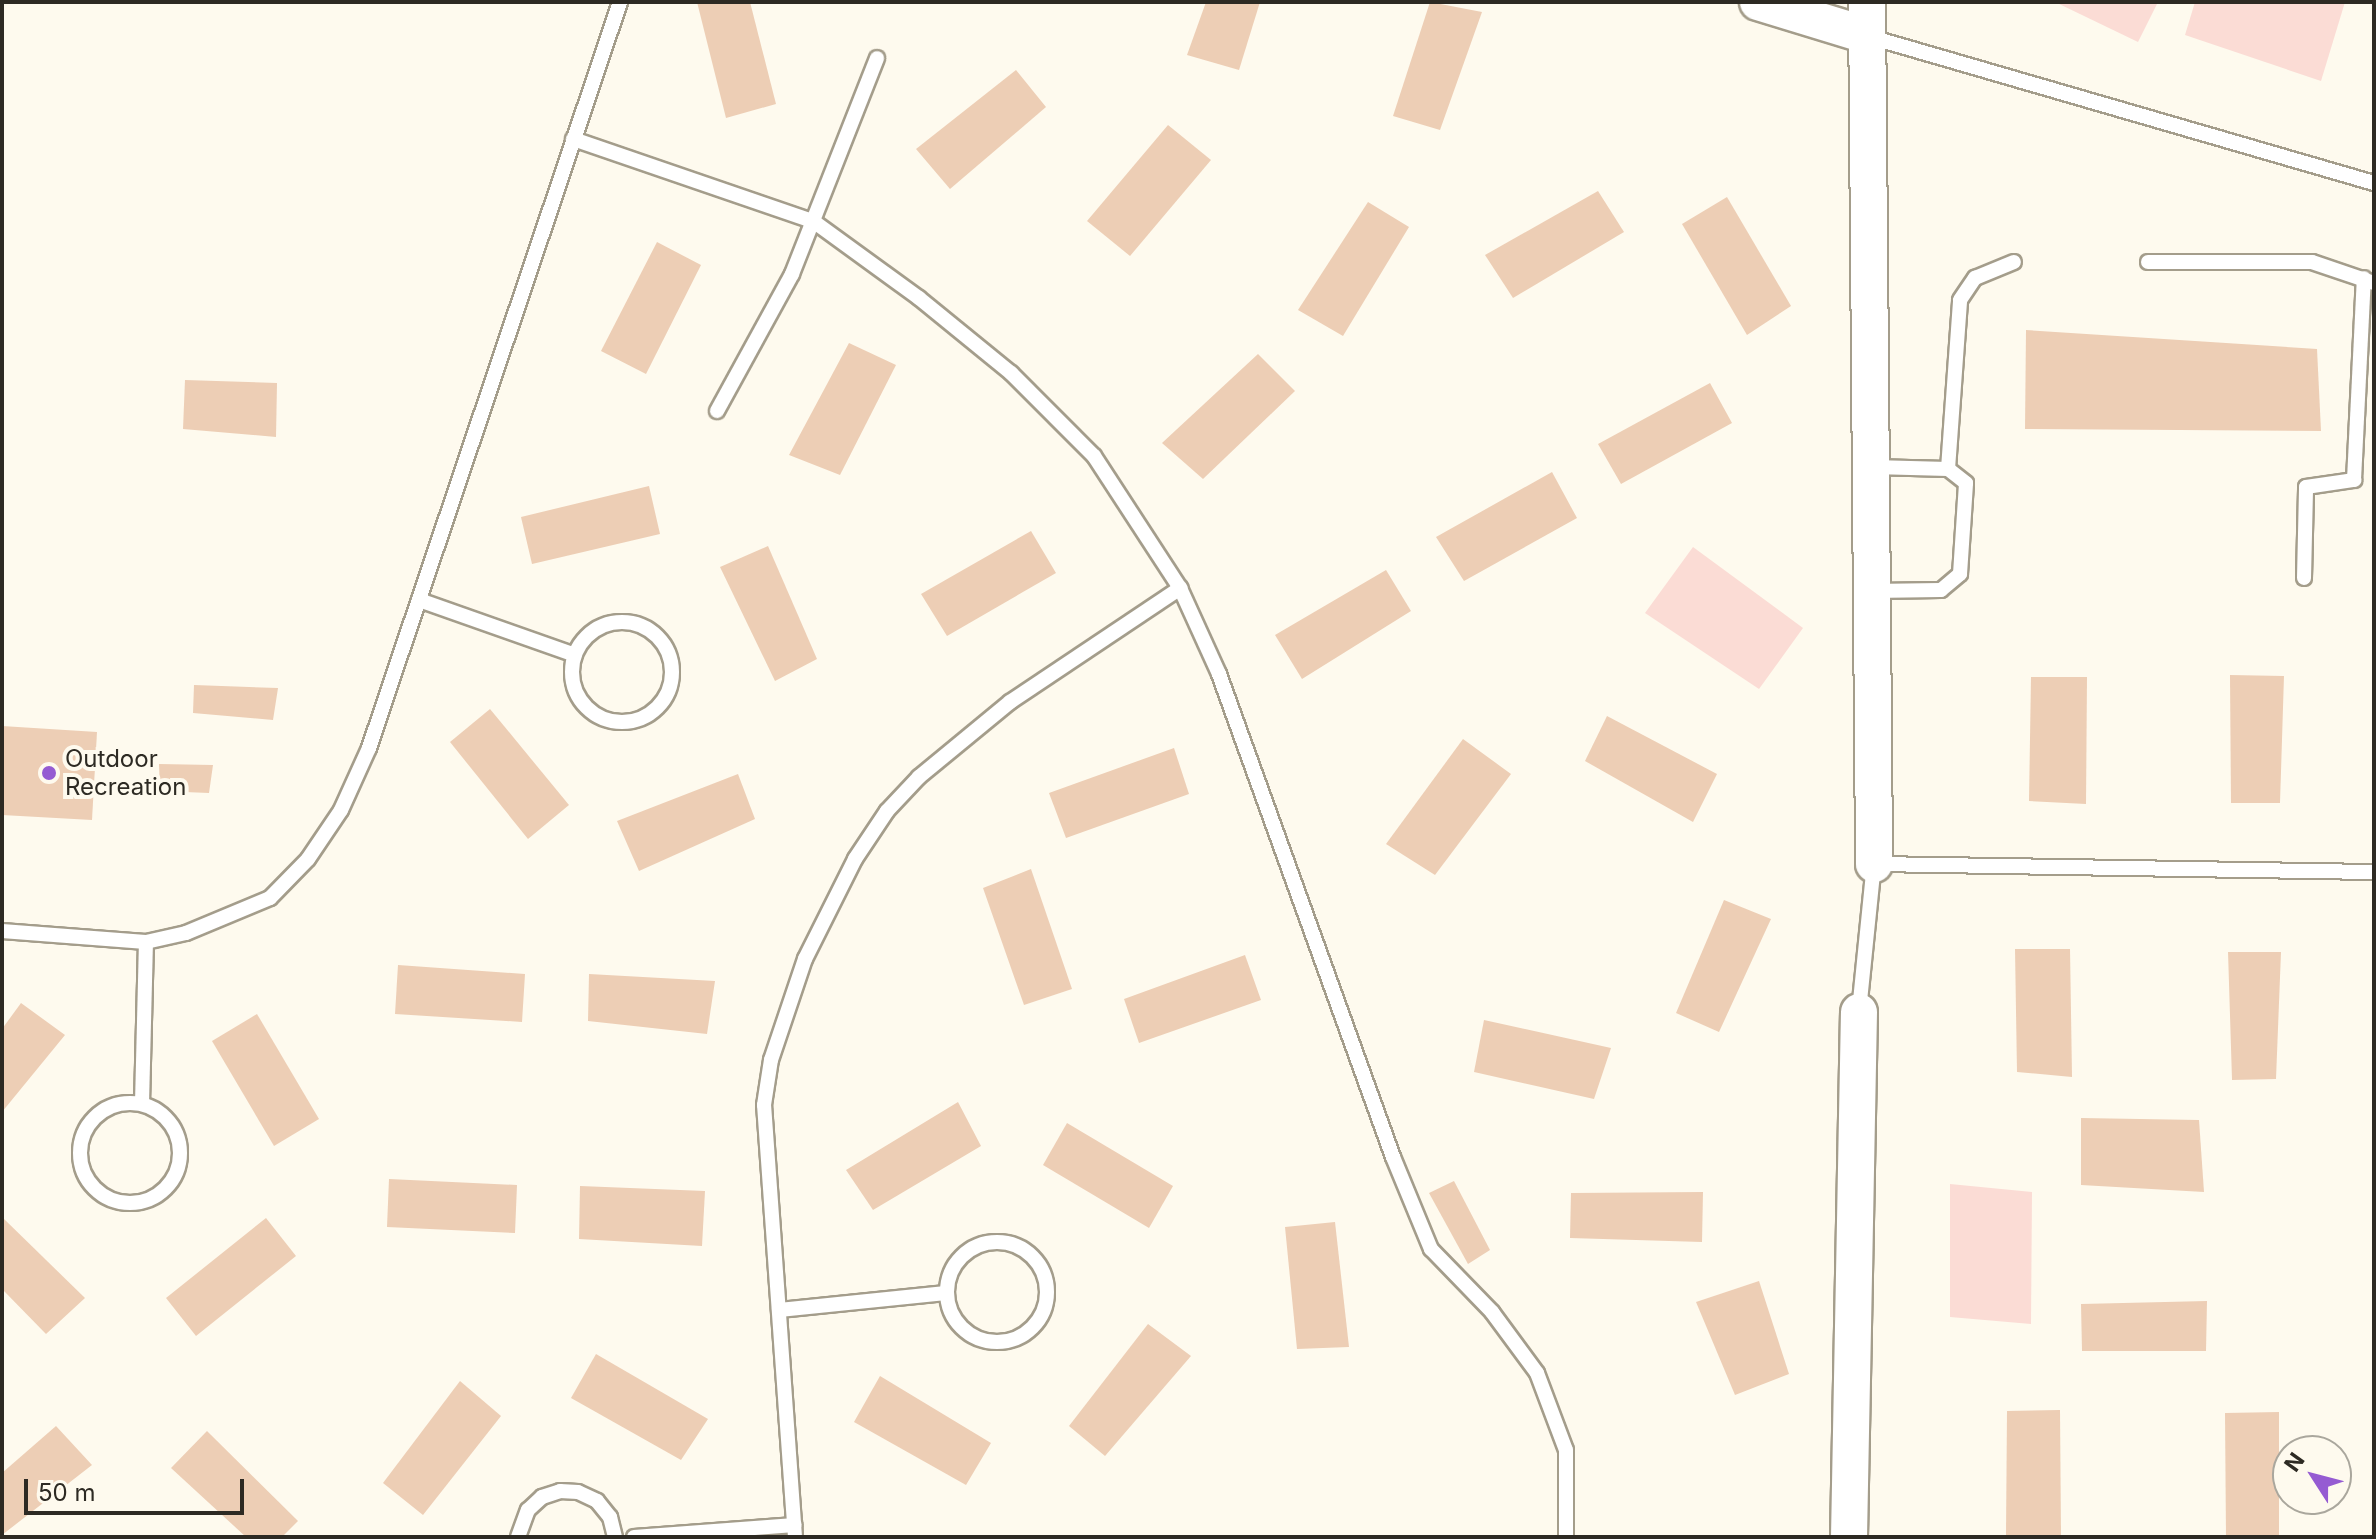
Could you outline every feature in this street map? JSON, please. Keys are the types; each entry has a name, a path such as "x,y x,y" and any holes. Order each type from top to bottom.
{"street":[{"path":"1758,2 1866,19 1874,864"},
{"path":"1849,1537 1859,1012"}],"lane":[{"path":"2,931 146,942 186,933 270,898 308,859 341,810 369,748 620,2"},
{"path":"1866,19 2374,183"},
{"path":"717,411 792,274 877,58"},
{"path":"573,139 813,221 919,298 1011,373 1094,456 1180,588 1219,674 1393,1157 1431,1249 1492,1312 1537,1373 1566,1450 1566,1537"},
{"path":"1948,469 1960,300 1975,278 2014,262"},
{"path":"2148,262 2312,262 2369,280 2354,480 2306,487 2304,578"},
{"path":"1870,467 1948,469 1966,483 1960,574 1941,590 1871,591"},
{"path":"634,1537 795,1531 764,1105 771,1060 805,959 855,859 887,811 960,740 1180,588"},
{"path":"419,600 575,655"},
{"path":"626,622 645,627 661,640 671,657 671,683 659,706 641,719 623,722 603,718 589,710 577,695 572,678 575,655 589,635 607,624 626,622"},
{"path":"1859,1012 1874,864 2374,872"},
{"path":"142,1104 146,942"},
{"path":"142,1104 163,1115 177,1136 180,1156 173,1180 152,1198 134,1204 114,1201 97,1192 86,1179 80,1158 81,1138 93,1118 115,1105 142,1104"},
{"path":"1003,1241 1023,1248 1039,1263 1047,1282 1046,1303 1039,1320 1023,1335 1003,1342 983,1341 960,1328 950,1312 946,1293 953,1266 964,1253 984,1242 1003,1241"},
{"path":"779,1310 946,1293"},
{"path":"518,1537 528,1510 542,1497 560,1491 578,1492 597,1501 610,1517 615,1537"}],"shaded area":[{"path":"2055,2 2158,2 2138,42"},
{"path":"2195,2 2345,2 2321,81 2185,35"},
{"path":"1693,547 1803,628 1759,689 1645,613"},
{"path":"1950,1184 2032,1192 2031,1324 1950,1317"}],"building":[{"path":"697,2 750,2 776,104 726,118"},
{"path":"1206,2 1260,2 1239,70 1187,55"},
{"path":"1430,2 1482,12 1440,130 1393,116"},
{"path":"1016,70 1046,107 950,189 916,149"},
{"path":"1168,125 1211,160 1130,256 1087,221"},
{"path":"1598,191 1624,232 1513,298 1485,255"},
{"path":"1727,197 1791,306 1747,335 1682,224"},
{"path":"1368,202 1409,227 1343,336 1298,310"},
{"path":"657,242 701,265 646,374 601,351"},
{"path":"2026,330 2317,349 2321,431 2025,429"},
{"path":"849,343 896,365 840,475 789,455"},
{"path":"1258,354 1295,391 1203,479 1162,443"},
{"path":"185,380 277,383 276,437 183,429"},
{"path":"1710,383 1732,423 1621,484 1598,444"},
{"path":"1552,472 1577,518 1464,581 1436,537"},
{"path":"649,486 660,534 532,564 521,517"},
{"path":"1031,531 1056,573 947,636 921,594"},
{"path":"768,546 817,659 775,681 720,567"},
{"path":"1386,570 1411,611 1302,679 1275,635"},
{"path":"2230,675 2284,676 2280,803 2231,803"},
{"path":"2031,677 2087,677 2086,804 2029,801"},
{"path":"194,685 278,688 273,720 193,713"},
{"path":"490,709 569,805 528,839 450,742"},
{"path":"1607,716 1717,774 1693,822 1585,761"},
{"name":"Outdoor Recreation","path":"2,726 97,732 92,820 2,815"},
{"path":"1463,739 1511,774 1435,875 1386,844"},
{"path":"1174,748 1189,794 1066,838 1049,793"},
{"path":"159,764 213,765 209,793 160,791"},
{"path":"738,774 755,819 639,871 617,821"},
{"path":"1031,869 1072,989 1024,1005 983,888"},
{"path":"1724,900 1771,919 1719,1032 1676,1013"},
{"path":"2015,949 2070,949 2072,1077 2017,1072"},
{"path":"2228,952 2281,952 2276,1079 2232,1080"},
{"path":"1245,955 1261,1000 1139,1043 1124,999"},
{"path":"398,965 525,974 522,1022 395,1014"},
{"path":"589,974 715,981 707,1034 588,1021"},
{"path":"21,1003 65,1035 2,1112 2,1029"},
{"path":"257,1014 319,1119 274,1146 212,1041"},
{"path":"1484,1020 1611,1048 1594,1099 1474,1072"},
{"path":"958,1102 981,1146 873,1210 846,1170"},
{"path":"2081,1118 2199,1120 2204,1192 2081,1185"},
{"path":"1067,1123 1173,1186 1149,1228 1043,1165"},
{"path":"389,1179 517,1185 515,1233 387,1227"},
{"path":"1454,1181 1490,1250 1468,1264 1429,1193"},
{"path":"580,1186 705,1191 702,1246 579,1239"},
{"path":"1703,1192 1702,1242 1570,1238 1571,1193"},
{"path":"2,1217 85,1298 46,1334 2,1289"},
{"path":"266,1218 296,1256 196,1336 166,1298"},
{"path":"1335,1222 1349,1347 1297,1349 1285,1227"},
{"path":"1759,1281 1789,1374 1735,1395 1696,1302"},
{"path":"2207,1301 2206,1351 2082,1351 2081,1304"},
{"path":"1148,1324 1191,1356 1105,1456 1069,1426"},
{"path":"596,1354 708,1419 681,1460 571,1398"},
{"path":"880,1376 991,1443 966,1485 854,1422"},
{"path":"460,1381 501,1416 423,1515 383,1483"},
{"path":"2060,1410 2061,1537 2006,1535 2007,1411"},
{"path":"2279,1412 2279,1435 2272,1435 2272,1515 2279,1515 2279,1537 2226,1537 2225,1413"},
{"path":"56,1426 92,1465 2,1535 2,1473"},
{"path":"207,1431 298,1521 282,1537 246,1537 171,1468"}],"place":[{"name":"Outdoor Recreation","path":"49,773"}]}
